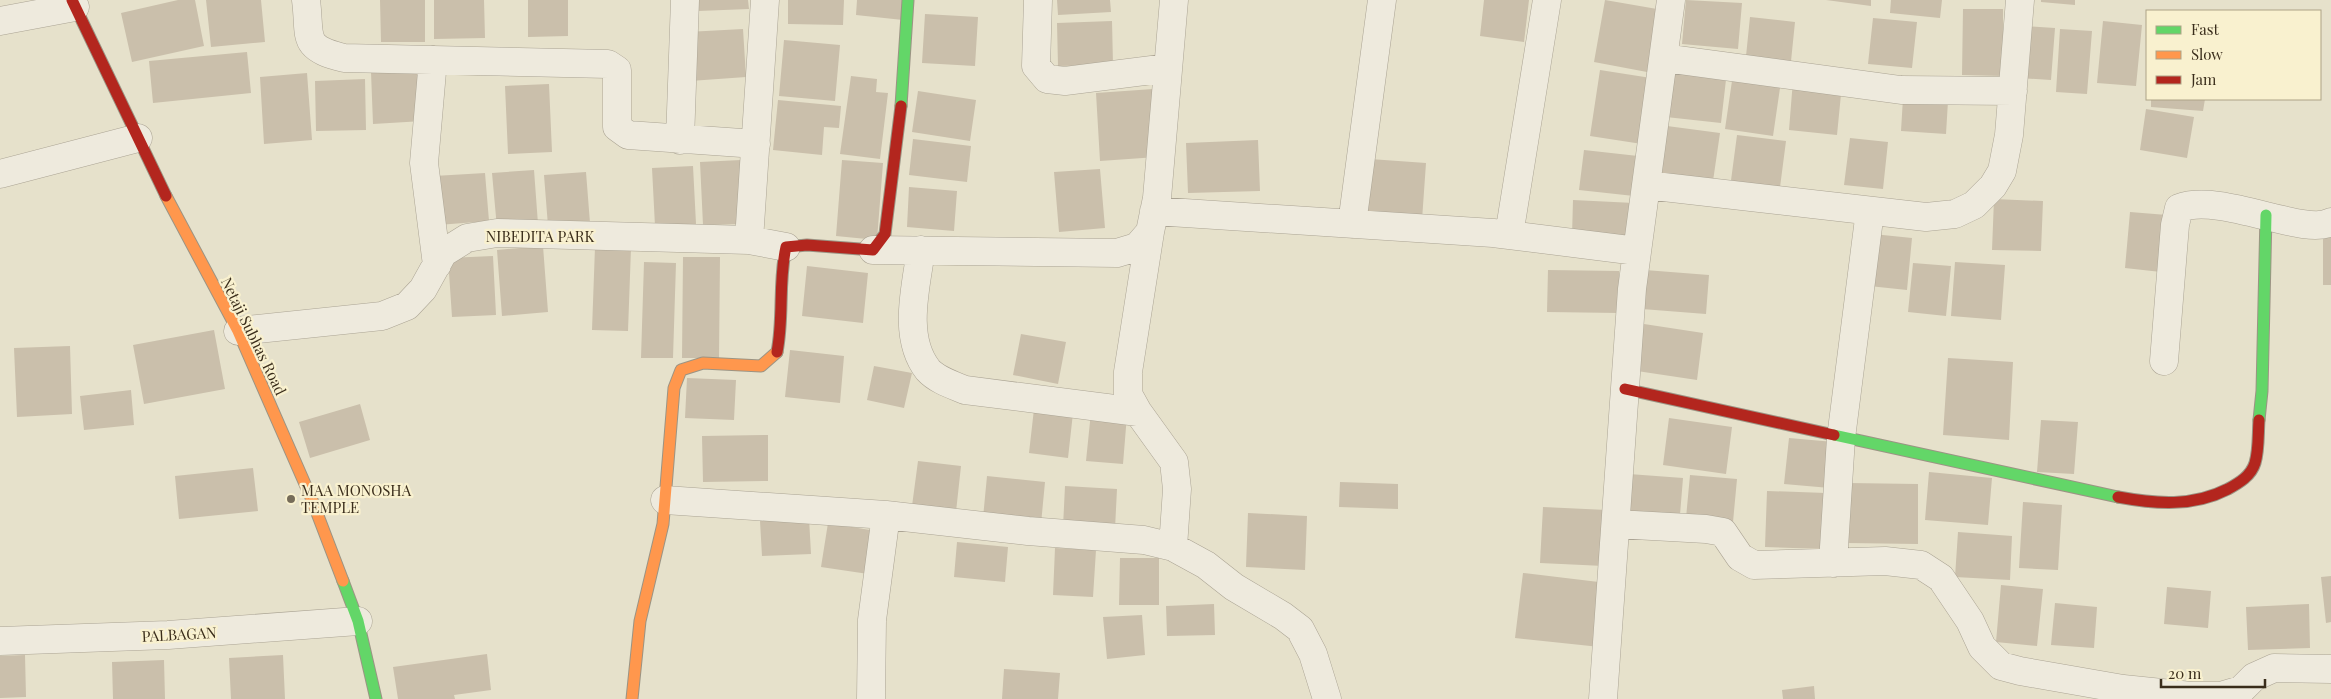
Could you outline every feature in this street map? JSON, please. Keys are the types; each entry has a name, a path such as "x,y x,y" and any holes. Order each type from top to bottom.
{"street":[{"path":"306,0 307,33 313,45 323,53 344,58 608,64 617,70 617,127 628,135 756,144"},
{"path":"680,140 685,0"},
{"path":"749,240 765,0"},
{"path":"874,250 885,234 890,207 904,83 908,0"},
{"path":"1038,0 1036,66 1047,79 1065,81 1168,68"},
{"path":"1173,547 1177,489 1174,462 1138,412 1128,394 1128,372 1152,221 1158,198 1174,0"},
{"path":"1352,224 1382,0"},
{"path":"1510,235 1547,0"},
{"path":"1603,699 1632,289 1671,0"},
{"path":"1646,185 1926,217 1955,214 1974,205 1993,186 2002,171 2009,136 2020,0"},
{"path":"0,21 74,4"},
{"name":"Netaji Subhas Road","path":"74,4 177,218 238,331 312,500 358,621 376,699"},
{"path":"1664,58 1901,90 2013,91"},
{"path":"432,60 424,163 437,265"},
{"path":"0,174 138,138"},
{"path":"2164,361 2178,208 2191,203 2212,204 2299,222 2326,225 2331,222"},
{"path":"1833,563 1842,438 1870,211"},
{"path":"1625,389 2050,485 2143,502 2179,503 2212,497 2243,481 2255,463 2260,437 2266,215"},
{"path":"1152,221 1352,224 1510,235 1637,251"},
{"path":"632,699 640,621 663,524 674,388 681,370 703,363 761,366 777,352 780,332 781,270 786,247 801,244 851,251 921,250 1117,253 1137,247 1152,221"},
{"name":"NIBEDITA PARK","path":"238,331 382,316 407,306 423,289 443,253 467,238 497,233 749,240 786,247"},
{"path":"921,250 912,318 919,353 929,370 945,382 965,390 1138,412"},
{"path":"666,500 886,515 1028,531 1144,540 1173,547 1206,565 1234,587 1283,616 1300,629 1313,654 1327,699"},
{"path":"871,699 872,620 886,515"},
{"path":"1616,524 1706,529 1723,532 1740,557 1754,565 1885,561 1922,565 1941,578 1970,621 1982,647 2001,666 2020,671 2124,689 2191,696 2221,696 2241,690 2254,677 2274,668 2331,669"},
{"name":"PALBAGAN","path":"0,641 168,635 358,621"}],"building":[{"path":"178,0 195,0 204,46 132,62 121,13"},
{"path":"206,0 261,0 265,42 211,47"},
{"path":"380,0 425,0 425,42 381,42"},
{"path":"434,0 484,0 485,38 434,39"},
{"path":"528,0 568,0 568,36 528,37"},
{"path":"698,0 748,0 749,9 698,11"},
{"path":"788,0 844,0 843,25 788,24"},
{"path":"857,0 904,0 903,20 856,15"},
{"path":"1057,0 1110,0 1111,12 1058,15"},
{"path":"1484,0 1529,0 1524,42 1480,36"},
{"path":"1605,0 1657,9 1647,72 1594,62"},
{"path":"1686,0 1742,3 1738,49 1682,44"},
{"path":"1826,0 1871,0 1871,6"},
{"path":"1891,0 1942,0 1940,18 1890,13"},
{"path":"2041,0 2075,0 2075,5 2041,2"},
{"path":"1963,9 2003,9 2003,76 1962,75"},
{"path":"925,14 978,17 975,66 922,63"},
{"path":"1750,17 1795,22 1790,71 1745,66"},
{"path":"1873,18 1917,22 1912,68 1868,64"},
{"path":"1112,21 1113,65 1058,66 1057,23"},
{"path":"2103,21 2142,25 2136,86 2097,83"},
{"path":"2023,26 2055,28 2051,80 2020,78"},
{"path":"743,29 746,77 690,81 687,32"},
{"path":"2060,29 2092,31 2087,94 2056,92"},
{"path":"784,40 840,45 835,101 779,96"},
{"path":"247,52 251,93 153,103 149,61"},
{"path":"1672,65 1727,71 1721,123 1666,117"},
{"path":"421,70 423,121 373,124 371,72"},
{"path":"1600,70 1651,78 1642,144 1590,136"},
{"path":"307,73 312,140 264,144 260,77"},
{"path":"1733,74 1781,81 1773,136 1725,129"},
{"path":"851,76 877,79 876,92 888,93 880,159 840,154"},
{"path":"365,79 366,130 316,131 315,81"},
{"path":"1793,80 1842,84 1837,135 1789,130"},
{"path":"549,84 552,152 508,154 505,86"},
{"path":"1153,89 1157,157 1100,161 1096,93"},
{"path":"918,91 976,100 970,141 912,132"},
{"path":"1903,98 1948,101 1946,134 1901,131"},
{"path":"778,100 841,106 839,128 824,127 822,155 773,150"},
{"path":"2151,100 2205,100 2203,111 2151,107"},
{"path":"2146,109 2194,117 2187,158 2140,150"},
{"path":"1667,126 1720,133 1713,181 1661,175"},
{"path":"1737,135 1786,141 1779,195 1730,188"},
{"path":"1850,138 1888,142 1883,189 1844,185"},
{"path":"913,139 971,146 967,182 909,175"},
{"path":"1258,140 1260,191 1188,193 1186,143"},
{"path":"1584,150 1638,156 1634,196 1579,190"},
{"path":"1370,159 1426,163 1422,220 1366,216"},
{"path":"741,160 743,224 703,225 700,162"},
{"path":"842,160 883,163 877,240 836,236"},
{"path":"693,166 696,224 655,226 652,168"},
{"path":"1100,169 1105,228 1059,232 1054,172"},
{"path":"534,170 538,224 497,228 492,173"},
{"path":"586,172 590,223 548,226 544,175"},
{"path":"485,173 489,221 438,225 434,176"},
{"path":"909,187 957,191 954,231 907,227"},
{"path":"1994,199 2043,201 2041,251 1992,250"},
{"path":"1573,200 1634,203 1633,239 1572,236"},
{"path":"2130,212 2167,215 2161,272 2125,268"},
{"path":"2323,231 2331,231 2331,285 2323,285"},
{"path":"1873,234 1912,238 1907,290 1869,286"},
{"path":"543,246 548,312 502,316 497,250"},
{"path":"595,247 631,248 628,331 592,330"},
{"path":"493,256 496,315 452,317 448,258"},
{"path":"683,257 720,257 719,358 682,358"},
{"path":"644,262 676,263 673,358 641,358"},
{"path":"1955,262 2005,265 2001,320 1951,316"},
{"path":"1913,263 1951,266 1946,316 1908,312"},
{"path":"807,266 868,273 863,323 802,316"},
{"path":"1548,270 1619,271 1619,313 1547,312"},
{"path":"1645,270 1709,275 1706,314 1642,309"},
{"path":"1644,324 1703,333 1697,380 1637,371"},
{"path":"214,330 225,389 144,404 133,345"},
{"path":"1021,334 1066,342 1058,384 1013,375"},
{"path":"70,346 72,414 17,417 14,348"},
{"path":"790,350 844,356 840,403 785,397"},
{"path":"1948,358 2013,362 2009,440 1943,435"},
{"path":"874,366 912,373 904,408 867,400"},
{"path":"687,378 736,380 734,420 685,418"},
{"path":"131,390 134,425 84,430 80,396"},
{"path":"360,404 370,440 310,458 299,422"},
{"path":"1034,409 1073,413 1068,458 1029,453"},
{"path":"1091,412 1127,415 1123,464 1086,461"},
{"path":"1669,418 1732,427 1726,474 1663,465"},
{"path":"2041,420 2078,422 2074,474 2037,472"},
{"path":"768,435 768,481 703,482 702,436"},
{"path":"1789,438 1834,442 1830,488 1784,484"},
{"path":"918,461 961,466 956,512 912,506"},
{"path":"253,468 258,511 179,519 175,476"},
{"path":"1929,472 1992,478 1988,525 1925,520"},
{"path":"1629,474 1683,478 1680,515 1627,511"},
{"path":"1690,475 1737,479 1733,522 1686,518"},
{"path":"987,476 1045,482 1041,524 983,518"},
{"path":"1340,482 1398,484 1398,509 1339,507"},
{"path":"1848,483 1918,484 1918,544 1847,543"},
{"path":"1065,486 1117,489 1115,529 1063,527"},
{"path":"1767,491 1826,493 1824,549 1765,547"},
{"path":"2023,502 2062,505 2058,570 2019,568"},
{"path":"1543,507 1607,510 1604,566 1540,563"},
{"path":"1248,513 1307,516 1305,570 1246,567"},
{"path":"809,518 811,554 762,556 760,521"},
{"path":"828,523 882,532 875,575 821,567"},
{"path":"1958,532 2012,536 2010,580 1955,577"},
{"path":"957,542 1008,547 1005,582 954,577"},
{"path":"1055,548 1096,550 1093,597 1053,595"},
{"path":"1120,558 1159,558 1159,605 1119,605"},
{"path":"1523,573 1607,583 1600,647 1515,638"},
{"path":"2331,576 2331,622 2326,623 2321,577"},
{"path":"2001,585 2043,589 2037,646 1996,642"},
{"path":"2167,587 2211,591 2208,628 2164,624"},
{"path":"2055,603 2097,607 2094,648 2051,645"},
{"path":"1214,604 1215,635 1167,636 1166,606"},
{"path":"2309,604 2310,648 2248,650 2246,607"},
{"path":"1142,615 1145,655 1107,659 1103,617"},
{"path":"487,654 491,690 454,695 455,699 398,699 393,667"},
{"path":"25,655 26,697 0,698 0,656"},
{"path":"283,655 285,699 231,699 229,658"},
{"path":"164,660 165,699 113,699 112,662"},
{"path":"1004,669 1060,673 1058,699 1002,699"},
{"path":"1814,686 1815,699 1783,699 1782,690"}],"traffic: fast":[{"path":"901,106 908,0"},
{"path":"2259,420 2262,391 2266,215"},
{"path":"1834,435 2118,497"},
{"path":"343,581 358,621 376,699"}],"traffic: slow":[{"path":"166,196 238,331 312,500 343,581"},
{"path":"632,699 640,621 663,524 674,388 681,370 703,363 761,366 777,352"}],"traffic: jam":[{"path":"72,0 166,196"},
{"path":"777,352 782,273 786,247 807,245 873,250 885,234 901,106"},
{"path":"1625,389 1834,435"},
{"path":"2118,497 2160,502 2188,501 2215,495 2228,489 2244,479 2253,468 2257,453 2259,420"}],"place":[{"name":"MAA MONOSHA TEMPLE","path":"291,499"}]}
